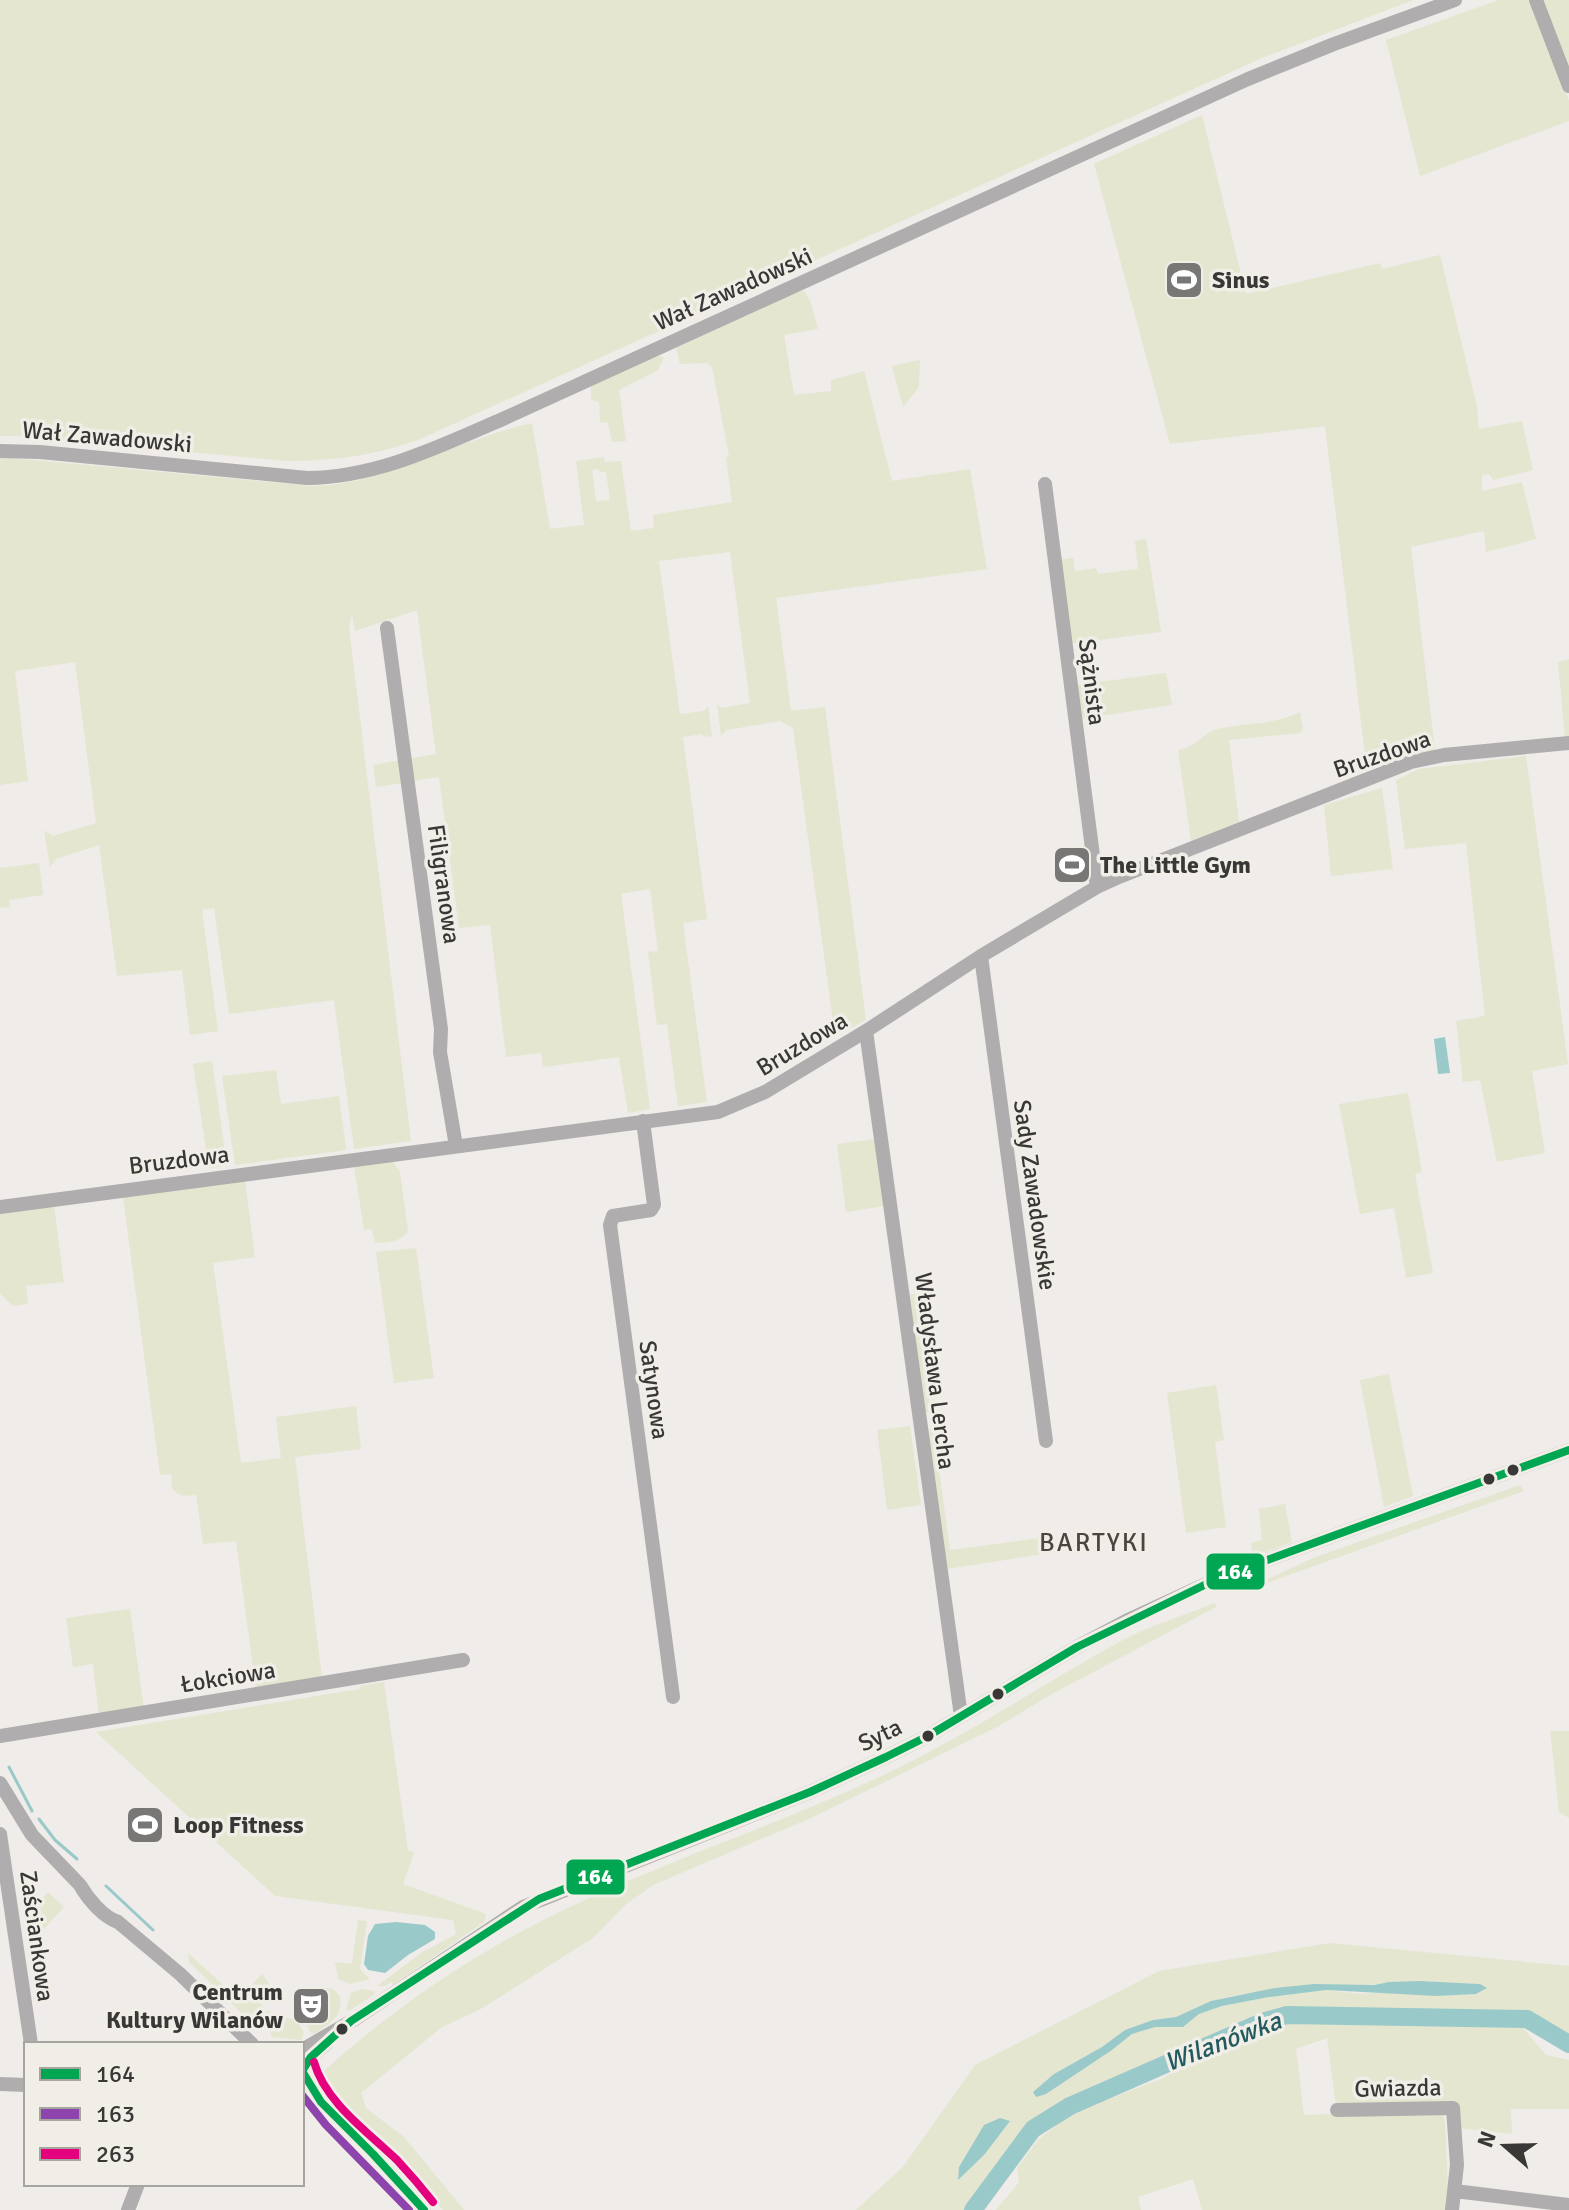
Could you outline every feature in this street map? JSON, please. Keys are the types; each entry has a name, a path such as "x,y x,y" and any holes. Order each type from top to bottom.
{"street":[{"name":"Wał Zawadowski","path":"0,451 40,452 307,478 351,475 401,462 505,418 1224,89 1334,44 1455,0"},
{"path":"1536,0 1569,86"},
{"name":"Sążnista","path":"1045,484 1097,887"},
{"name":"Filigranowa","path":"387,628 441,1029 440,1052 456,1146"},
{"path":"1568,743 1569,750"},
{"name":"Bruzdowa","path":"0,1207 731,1109 866,1031 981,956 1097,887 1411,762 1444,755 1568,743"},
{"name":"Sady Zawadowskie","path":"981,956 1046,1441"},
{"name":"Władysława Lercha","path":"866,1031 961,1716"},
{"name":"Satynowa","path":"643,1121 654,1205 651,1210 613,1216 610,1225 673,1697"},
{"name":"Syta","path":"304,2049 539,1899 810,1792 918,1741 1130,1619 1223,1576 1569,1450"},
{"name":"Łokciowa","path":"0,1736 463,1660"},
{"path":"0,1783 32,1835 80,1885 92,1888 112,1907 118,1922 180,1974 250,2042"},
{"name":"Zaściankowa","path":"0,1834 31,2042"},
{"path":"228,2020 263,2042"},
{"name":"Syta","path":"304,2066 351,2021"},
{"path":"304,2076 331,2112 387,2167 424,2210"},
{"path":"0,2084 24,2085"},
{"path":"304,2094 331,2112"},
{"name":"Gwiazda","path":"1337,2110 1453,2108 1457,2165 1452,2210"},
{"path":"128,2210 137,2186"},
{"path":"1455,2191 1569,2205"}],"green space":[{"path":"0,0 1413,0 1262,58 418,440 352,456 285,461 0,436"},
{"path":"1499,0 1531,0 1569,101 1569,121 1420,176 1386,40"},
{"path":"1541,0 1569,0 1569,70"},
{"path":"1202,115 1246,294 1380,263 1382,269 1440,255 1477,406 1479,429 1522,421 1533,470 1493,480 1489,474 1482,475 1482,491 1522,482 1536,539 1486,552 1484,531 1411,547 1435,751 1367,771 1325,426 1170,444 1094,164"},
{"path":"804,291 810,300 818,329 784,335 794,395 831,391 831,380 864,371 892,481 970,469 987,569 776,598 791,711 825,707 866,1020 835,1036 793,728 780,721 726,730 721,736 717,704 722,708 750,703 730,552 659,561 680,714 704,711 708,706 712,736 683,737 707,919 683,923 707,1102 678,1106 667,1024 657,1025 648,952 658,951 650,889 621,894 650,1109 628,1113 619,1057 543,1067 541,1053 506,1057 490,925 459,928 439,777 412,781 408,759 436,754 417,610 355,631 352,614 349,627 411,1141 354,1149 334,1000 229,1014 214,908 202,910 218,1031 190,1035 182,970 117,976 99,845 56,859 50,867 44,830 53,836 96,823 75,662 15,671 28,781 0,785 0,457 312,486 379,475 532,423 550,529 584,525 576,461 604,457 605,462 621,461 631,531 654,528 653,515 732,502 726,458 729,456 712,367 707,363 680,364 676,348","holes":["599,469 599,472 606,472 610,500 596,501 592,470"]},
{"path":"660,356 664,358 657,371 619,390 626,441 612,442 608,423 600,422 599,402 591,400 591,385"},
{"path":"920,360 919,387 903,407 892,366"},
{"path":"1146,539 1161,632 1067,644 1058,560 1073,558 1075,571 1096,568 1098,574 1138,569 1135,541"},
{"path":"1569,659 1569,737 1565,738 1558,662"},
{"path":"1166,673 1172,705 1081,719 1077,685"},
{"path":"1300,712 1303,730 1300,733 1229,740 1239,822 1191,841 1178,750 1218,729 1269,722"},
{"path":"1526,756 1568,1064 1532,1071 1545,1153 1497,1162 1480,1080 1463,1082 1456,1021 1485,1016 1466,843 1405,849 1396,780 1419,769"},
{"path":"401,760 403,783 376,787 373,765"},
{"path":"1382,788 1393,869 1331,876 1324,805"},
{"path":"39,863 43,895 9,900 10,907 0,908 0,868"},
{"path":"212,1061 227,1166 209,1168 193,1064"},
{"path":"276,1070 281,1104 339,1096 346,1150 235,1165 222,1076"},
{"path":"1408,1093 1422,1172 1415,1174 1433,1273 1406,1278 1394,1208 1360,1214 1339,1104"},
{"path":"876,1139 885,1206 846,1212 837,1144"},
{"path":"391,1159 400,1172 408,1231 397,1240 375,1243 372,1229 364,1230 354,1166"},
{"path":"245,1180 255,1257 213,1263 241,1463 281,1458 276,1417 356,1406 361,1449 295,1457 322,1679 256,1690 236,1541 203,1544 196,1494 180,1495 172,1488 171,1474 160,1475 123,1197"},
{"path":"54,1206 64,1282 26,1286 28,1304 13,1306 0,1294 0,1214"},
{"path":"416,1248 434,1378 394,1383 376,1252"},
{"path":"915,1294 931,1413 925,1412 910,1295"},
{"path":"1389,1374 1413,1496 1384,1507 1360,1380"},
{"path":"1216,1385 1224,1440 1215,1442 1226,1527 1186,1533 1167,1393"},
{"path":"933,1425 950,1550 1055,1536 1057,1552 946,1569 928,1430"},
{"path":"910,1426 921,1505 887,1510 877,1430"},
{"path":"1520,1485 1524,1491 1269,1582 1266,1580 1313,1558"},
{"path":"1285,1504 1292,1542 1253,1556 1251,1543 1262,1540 1259,1509"},
{"path":"1215,1603 1216,1607 1050,1695 999,1726 813,1817 653,1885 625,1905 593,1938 479,2010 442,2027 361,2093 366,2108 404,2137 464,2210 443,2210 393,2150 357,2120 323,2083 324,2071 410,2001 472,1960 537,1923 651,1871 858,1787 955,1738 1119,1642"},
{"path":"130,1609 144,1709 99,1715 93,1664 73,1667 66,1618"},
{"path":"384,1682 408,1850 414,1853 403,1884 486,1914 484,1922 393,1985 391,1982 377,1986 421,1953 456,1934 453,1920 275,1896 96,1732 360,1689 360,1686"},
{"path":"1550,1731 1569,1731 1569,1818 1559,1812"},
{"path":"48,1892 64,1907 44,1929 34,1920 33,1909"},
{"path":"358,1920 367,1921 360,1969 370,1979 350,1984 338,1979 335,1962 352,1964"},
{"path":"1330,1943 1569,1966 1569,2038 1527,2014 1285,2008 1070,2100 1026,2132 967,2210 856,2210 903,2167 975,2065 1159,1971","holes":["1420,1981 1480,1984 1362,1994 1326,1990 1222,2006 1199,2014 1183,2027 1155,2027 1132,2034 1046,2094 1036,2096 1054,2074 1125,2030 1153,2020 1176,2017 1211,2001 1241,1994"]},
{"path":"188,1953 233,1994 238,1988 244,1993 262,1974 274,1990 262,1994 260,2003 265,2010 276,2014 271,2022 258,2029 189,1962"},
{"path":"326,1988 333,1989 339,1995 340,2008 335,2018 314,2034 310,2032 305,2018 320,2017 327,2012 327,2002 315,1995"},
{"path":"361,1989 374,1991 375,1994 349,2011 346,2009 351,1993"},
{"path":"288,2018 297,2021 304,2033 301,2040 271,2037 271,2031 280,2021"},
{"path":"1286,2021 1519,2023 1546,2055 1569,2060 1569,2109 1511,2109 1512,2134 1458,2128 1458,2106 1336,2106 1327,2038 1296,2049 1304,2115 1437,2110 1445,2122 1449,2210 1202,2210 1193,2179 1138,2197 1141,2210 996,2210 1019,2182 1017,2168 1038,2140 1074,2112 1161,2079 1216,2050"}],"water":[{"path":"1445,1037 1450,1073 1438,1074 1434,1039"},
{"path":"396,1922 425,1925 435,1932 435,1939 385,1973 368,1970 364,1964 368,1936 375,1924"},
{"path":"1420,1981 1480,1984 1487,1988 1476,1994 1436,1996 1326,1990 1222,2006 1199,2014 1183,2027 1155,2027 1132,2034 1046,2094 1036,2097 1033,2092 1054,2074 1125,2030 1153,2020 1176,2017 1211,2001 1275,1988 1314,1984 1374,1985"},
{"path":"1000,2118 1010,2121 984,2155 958,2180 959,2167 984,2125"}],"waterway":[{"path":"9,1767 32,1811"},
{"path":"39,1819 55,1840 77,1859"},
{"path":"106,1886 153,1930"},
{"name":"Wilanówka","path":"973,2210 1033,2129 1070,2106 1262,2022 1287,2015 1527,2019 1569,2044"}],"transit line":[{"name":"164","path":"304,2068 311,2057 351,2021 539,1899 810,1792 886,1757 928,1736 1077,1647 1223,1576 1569,1450"},
{"name":"263","path":"314,2062 337,2103 397,2160 433,2202"},
{"name":"164","path":"304,2074 321,2102 424,2210"},
{"name":"163","path":"304,2098 326,2125 409,2210"}],"place":[{"name":"Sinus","path":"1184,280"},
{"name":"The Little Gym","path":"1072,865"},
{"name":"Loop Fitness","path":"145,1825"},
{"name":"Centrum Kultury Wilanów","path":"311,2006"}],"district":[{"name":"BARTYKI","path":"1094,1543"}]}
